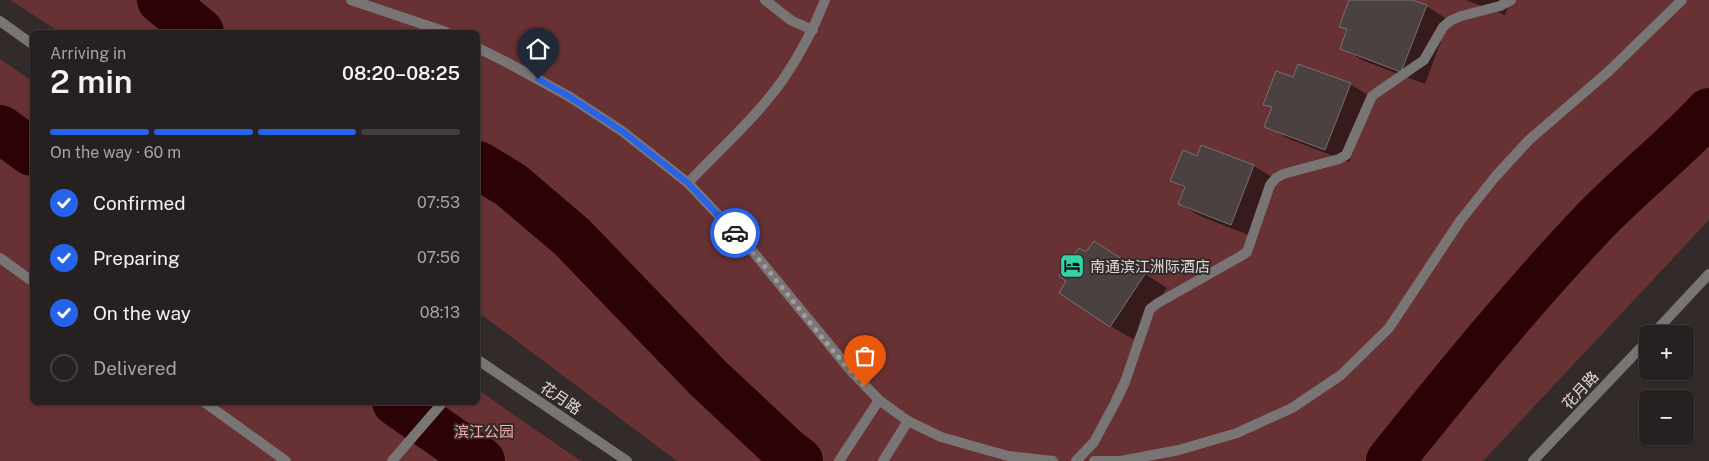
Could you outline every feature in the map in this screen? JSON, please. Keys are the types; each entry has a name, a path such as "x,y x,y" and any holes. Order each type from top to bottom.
{"street":[{"path":"352,0 440,30"},
{"path":"765,0 792,21 813,30"},
{"path":"688,183 738,132 783,79 813,30 826,0"},
{"path":"1076,461 1094,442 1115,403 1125,382 1150,309 1247,252 1270,185 1276,178 1284,174 1340,159 1346,155 1372,96 1424,60 1443,27 1450,21 1461,16 1500,6 1511,0"},
{"path":"1094,461 1121,460 1179,450 1237,433 1292,408 1341,375 1389,328 1460,221 1495,177 1529,140 1608,70 1682,0"},
{"path":"0,21 30,43"},
{"path":"480,49 570,97 622,131 688,183 755,254 844,364 879,400 908,421 941,437 1008,456 1053,461"},
{"path":"0,258 30,280"},
{"path":"1661,325 1709,274"},
{"name":"花月路","path":"1533,461 1639,349"},
{"name":"花月路","path":"480,363 627,461"},
{"path":"839,461 879,400"},
{"path":"208,405 286,461"},
{"path":"392,461 440,405"},
{"path":"883,461 908,421"}],"green space":[{"name":"南通滨江洲际酒店","path":"10,0 1709,0 1709,220 1483,461 677,461 480,313 480,30 57,30"},
{"name":"滨江公园","path":"0,59 30,80 30,405 480,405 480,391 581,461 0,461"}],"building":[{"path":"1349,0 1412,0 1427,5 1401,72 1340,49 1347,29 1339,27"},
{"path":"1298,64 1351,83 1325,150 1264,127 1272,107 1263,105 1276,71 1293,77"},
{"path":"1201,145 1254,165 1231,225 1178,204 1185,187 1170,181 1183,150 1197,156"},
{"path":"1094,241 1145,274 1110,327 1059,293 1066,281 1059,276 1079,248 1086,252"}],"waterway":[{"path":"161,0 198,30"},
{"path":"1390,461 1488,341 1565,253 1605,210 1709,112"},
{"path":"0,129 30,151"},
{"path":"480,166 511,185 572,237 709,379 799,461"},
{"path":"400,405 481,461"}],"way so far":[{"path":"735,233 755,254 851,372 865,386"}],"place":[{"name":"南通滨江洲际酒店","path":"1072,266"}],"route":[{"path":"538,79 570,97 622,131 688,183 735,233"}]}
